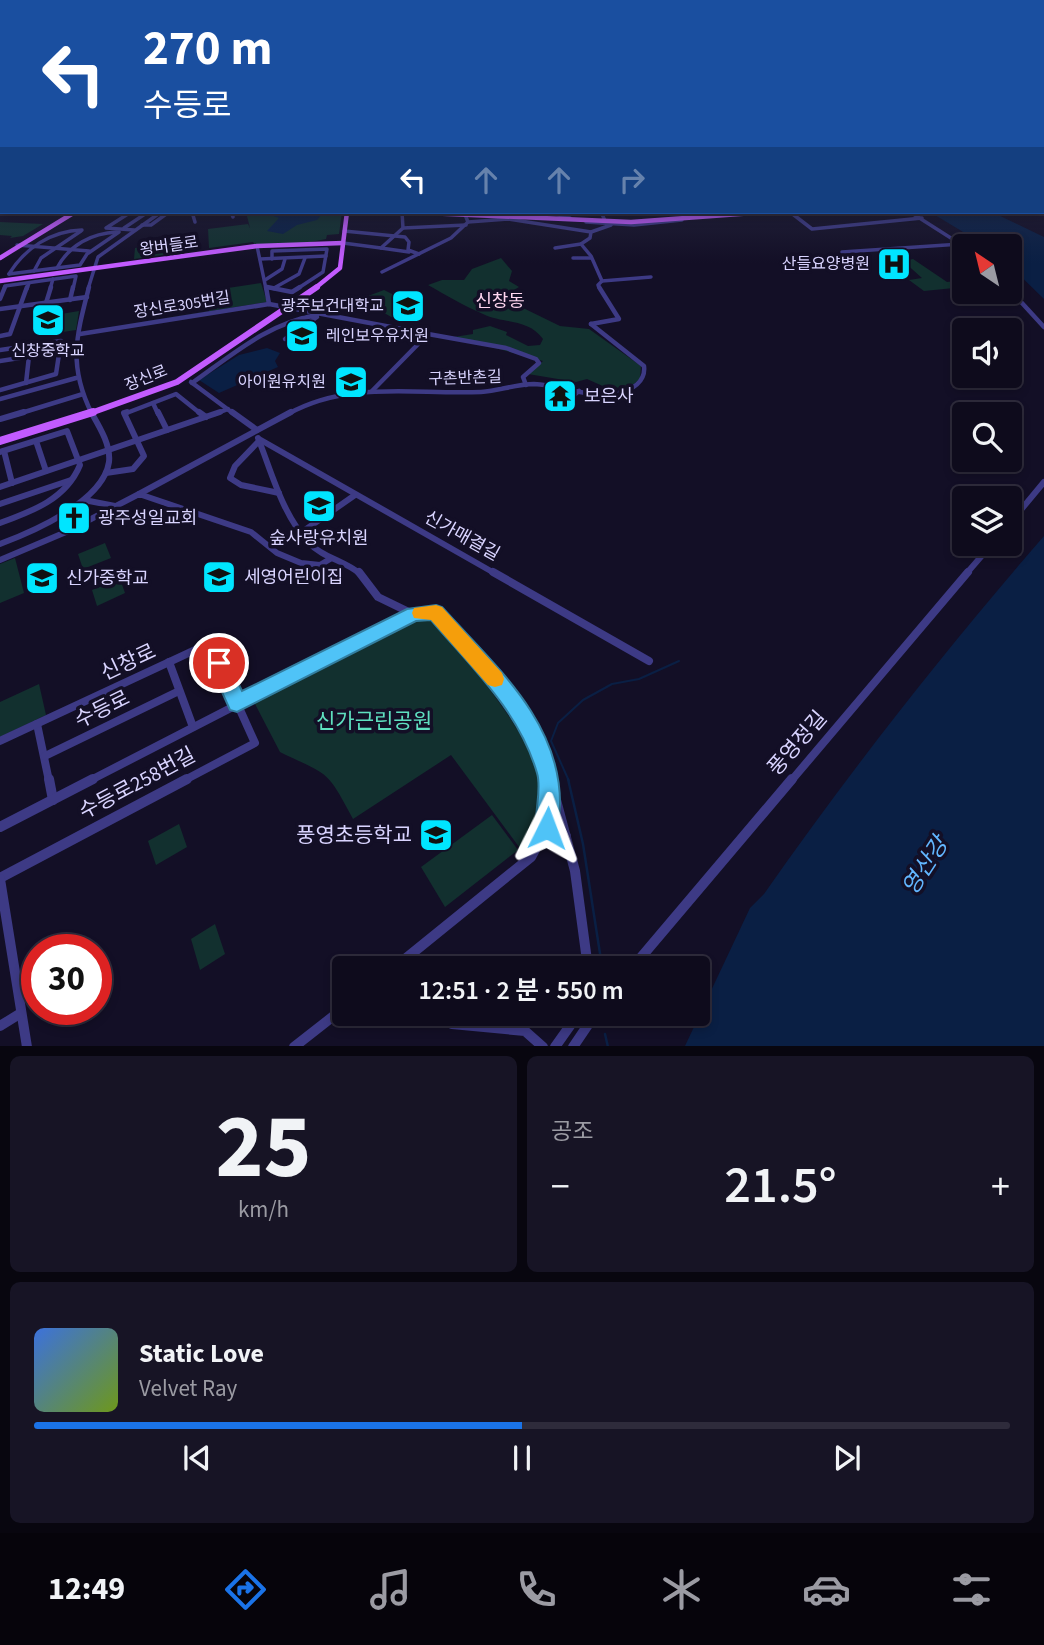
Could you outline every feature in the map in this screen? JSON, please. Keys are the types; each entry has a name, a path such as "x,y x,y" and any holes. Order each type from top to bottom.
{"main road":[{"path":"1,256 72,214"},
{"name":"장신로","path":"0,441 161,390 183,378 337,274 347,214"},
{"path":"482,214 571,219"},
{"path":"508,214 608,223 746,214"},
{"path":"608,223 736,214"},
{"name":"왕버들로","path":"0,281 257,246 327,245 343,237"},
{"path":"327,245 342,250"}],"street":[{"path":"127,214 106,228 135,230"},
{"path":"122,229 145,214"},
{"path":"0,544 41,528 68,513 84,500 106,473 109,458 107,450 76,378 77,349 87,297 93,269 102,253 158,214"},
{"path":"142,225 152,225 167,214"},
{"path":"193,214 195,222"},
{"path":"381,248 404,228 402,214"},
{"path":"464,214 467,223"},
{"path":"555,214 571,219"},
{"path":"404,228 508,219 591,232 608,223 602,214"},
{"path":"697,214 701,218"},
{"path":"793,214 812,229 922,218"},
{"path":"914,214 952,238"},
{"path":"382,272 455,235 467,223"},
{"path":"34,271 41,258 82,230 67,229 35,247 15,264 9,274 34,271 57,268 80,265 90,251 119,232 101,231 71,250 57,268"},
{"path":"555,248 581,244 590,238 591,232"},
{"path":"343,237 398,236 408,239 410,251"},
{"path":"343,237 381,248 419,254"},
{"path":"581,244 591,257 600,283 651,277"},
{"path":"18,245 102,253"},
{"path":"266,287 292,292 323,272 327,245 272,251 272,259"},
{"path":"257,246 269,304"},
{"path":"842,252 952,246"},
{"path":"260,259 326,256"},
{"path":"274,288 299,274 305,257"},
{"path":"573,258 591,257"},
{"path":"265,280 282,269 285,258"},
{"path":"0,299 5,286 76,276 70,299"},
{"path":"46,303 53,279"},
{"path":"0,336 10,334 29,283"},
{"name":"구촌반촌길","path":"255,431 326,395 372,391 481,392 526,385 607,394 632,389 646,370 592,324 619,318 600,283"},
{"path":"0,309 87,297"},
{"path":"1022,303 1044,327"},
{"name":"장신로305번길","path":"80,332 269,304 287,308"},
{"path":"287,308 506,348 537,359 539,363 523,377 526,385"},
{"path":"285,339 321,314"},
{"name":"장신로","path":"192,383 276,325 291,319 321,314"},
{"path":"372,391 428,334"},
{"path":"0,350 58,341 56,374 0,390"},
{"path":"0,362 77,349"},
{"path":"26,383 29,356"},
{"path":"0,399 76,378"},
{"name":"신가매결길","path":"183,378 255,431 286,513 309,543 330,559 359,571 378,597 413,614"},
{"path":"557,409 579,391"},
{"path":"0,419 83,394"},
{"path":"106,473 133,469 144,456 124,413 176,394 206,417"},
{"path":"153,403 167,429"},
{"path":"0,487 228,409"},
{"path":"0,523 48,503 73,479 78,471 78,460 66,431 2,452 12,483"},
{"path":"0,560 66,532 255,431"},
{"path":"36,441 46,471"},
{"path":"258,441 235,466 230,478 241,485 279,493"},
{"name":"신가매결길","path":"258,441 649,661"},
{"path":"0,504 73,479"},
{"path":"1022,509 1044,482"},
{"path":"139,494 251,532 277,553 301,563 314,566 330,559"},
{"path":"302,532 355,495"},
{"path":"84,500 115,506"},
{"name":"풍영정길","path":"642,956 982,556"},
{"path":"0,827 413,614 436,612 462,639 515,704 532,730 549,777 575,872 586,956"},
{"name":"신창로","path":"0,741 210,643 237,704"},
{"path":"169,662 193,727"},
{"name":"수등로","path":"45,756 178,691"},
{"name":"수등로258번길","path":"21,1013 0,878 254,743 237,704"},
{"path":"37,724 53,800"},
{"path":"543,840 547,828 549,777"},
{"path":"409,956 531,857 551,833 566,836"},
{"path":"0,1026 21,1013"},
{"path":"293,1046 332,1017"},
{"name":"수등로258번길","path":"23,1025 27,1046"},
{"path":"460,1026 526,1031 543,1046"},
{"path":"555,1046 570,1026"},
{"path":"573,1046 587,1026"}],"green space":[{"path":"246,214 342,214 339,234 327,235 326,239 306,243 255,245 253,242 209,248 208,229 248,224 250,228"},
{"path":"0,222 43,224 23,236 10,238 12,236 0,235"},
{"path":"183,241 184,252 134,259 135,248"},
{"path":"501,258 512,271 509,281 519,287 497,300 496,305 507,309 517,305 560,326 589,329 641,366 640,379 629,388 605,387 587,379 576,382 528,374 543,361 454,337 473,334 473,330 490,326 507,332 506,335 528,346 540,345 543,339 523,324 483,314 428,285 442,280 464,280 472,269"},
{"path":"913,259 947,282 952,281 952,288 924,291 909,280 922,278 903,261"},
{"path":"261,283 267,302 86,331 209,311 208,291"},
{"path":"384,290 418,308 393,318 360,299"},
{"path":"79,311 76,330 50,334 55,315"},
{"path":"105,543 111,558 83,569 78,554"},
{"path":"15,558 24,593 0,603 0,564"},
{"path":"120,579 125,593 97,606 92,590"},
{"name":"신가근린공원","path":"429,613 499,702 517,728 530,754 539,778 542,801 535,827 522,851 451,755 353,819 325,775 280,752 254,702"},
{"path":"39,684 46,715 0,737 0,702"},
{"path":"492,815 518,850 445,907 421,867"},
{"path":"179,824 187,847 156,865 148,841"},
{"path":"215,924 225,954 200,970 191,939"}],"water":[{"path":"267,214 322,214 317,220 297,225 283,234 267,231 279,218"},
{"path":"933,214 996,214 1044,237 1044,299 1022,278 1022,234 966,234"},
{"path":"267,348 280,353 275,361 278,367 219,393 199,380 239,355"},
{"name":"영산강","path":"1044,536 1044,1046 685,1046 694,1026 710,1026 710,993 750,908 764,894 830,802 971,623"}],"waterway":[{"path":"569,781 551,741 558,723 583,700 612,684 639,679 679,661"},
{"path":"568,779 583,844 600,956"},
{"path":"605,1034 608,1046"}],"slow traffic":[{"path":"421,613 436,612 495,679"}],"place":[{"name":"산들요양병원","path":"894,264"},
{"name":"광주보건대학교","path":"408,306"},
{"name":"신창중학교","path":"48,320"},
{"name":"레인보우유치원","path":"302,336"},
{"name":"아이원유치원","path":"351,382"},
{"name":"보은사","path":"560,396"},
{"name":"숲사랑유치원","path":"319,506"},
{"name":"광주성일교회","path":"74,518"},
{"name":"세영어린이집","path":"219,577"},
{"name":"신가중학교","path":"42,578"},
{"name":"풍영초등학교","path":"436,835"}],"district":[{"name":"신창동","path":"500,301"}],"route":[{"path":"219,663 237,704 413,614 436,612 462,639 515,704 532,730 549,777 547,828"}]}
